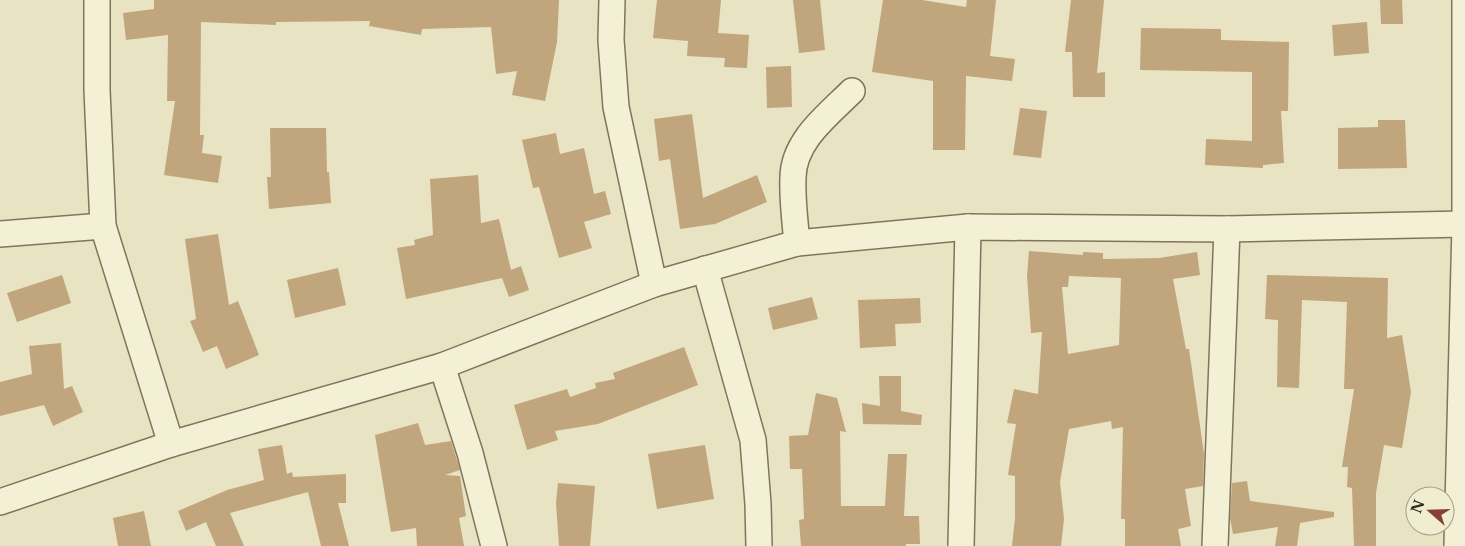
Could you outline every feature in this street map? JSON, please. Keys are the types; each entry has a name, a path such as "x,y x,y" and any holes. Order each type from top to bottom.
{"street":[{"path":"97,0 103,226 171,444"},
{"path":"612,0 611,40 616,107 654,284"},
{"path":"1457,546 1465,224 1465,0"},
{"path":"797,243 792,176 797,155 810,134 852,91"},
{"path":"0,502 171,444 442,366 654,284 797,243 968,228 1227,229 1465,224"},
{"path":"0,234 103,226"},
{"path":"961,546 968,228"},
{"path":"1215,546 1227,229"},
{"path":"705,269 753,440 759,546"},
{"path":"442,366 470,453 494,546"}],"building":[{"path":"154,0 559,0 557,42 545,101 512,95 517,71 496,74 491,27 422,29 421,35 369,26 370,21 276,22 276,25 201,22 200,135 204,135 202,153 222,156 218,183 164,175 175,101 167,101 168,35 126,40 123,13 154,9"},
{"path":"657,0 721,0 718,33 749,35 747,68 724,67 725,58 687,56 688,41 653,38"},
{"path":"793,0 820,0 825,50 799,53"},
{"path":"883,0 922,0 966,7 967,0 996,0 990,56 1015,59 1012,81 966,76 965,150 933,150 933,81 872,72"},
{"path":"1071,0 1104,0 1097,73 1105,72 1105,97 1073,97 1072,52 1065,52"},
{"path":"1380,0 1402,0 1403,24 1381,24"},
{"path":"1367,22 1369,53 1334,56 1332,25"},
{"path":"1141,28 1221,29 1221,40 1289,42 1288,111 1281,111 1284,163 1263,165 1263,168 1205,165 1206,139 1252,141 1252,72 1140,70"},
{"path":"791,66 792,107 767,108 766,67"},
{"path":"1020,108 1047,111 1041,158 1013,155"},
{"path":"692,114 703,198 757,175 767,202 715,224 680,229 670,159 659,161 654,119"},
{"path":"1378,120 1405,120 1407,168 1338,169 1338,128 1378,127"},
{"path":"270,128 326,128 327,172 329,172 331,203 269,209 267,177 271,177"},
{"path":"556,133 560,154 584,148 594,194 605,191 611,214 584,222 592,248 559,258 539,187 533,188 522,140"},
{"path":"478,175 481,223 499,219 511,270 521,266 529,290 509,297 502,278 406,299 397,248 415,245 414,240 433,235 430,179"},
{"path":"218,234 229,305 238,301 259,355 226,369 217,346 203,352 190,321 196,319 185,239"},
{"path":"1029,251 1083,255 1083,252 1103,253 1103,259 1159,258 1197,252 1200,275 1173,279 1186,349 1189,349 1204,454 1203,486 1185,489 1191,526 1178,529 1181,546 1125,546 1125,519 1121,519 1123,427 1112,429 1111,421 1069,429 1060,482 1064,519 1061,546 1012,546 1015,518 1015,476 1008,475 1016,424 1007,423 1014,389 1038,394 1042,332 1031,333 1027,276","holes":["1069,276 1121,278 1119,345 1068,354 1062,287 1068,287"]},
{"path":"338,268 346,305 295,318 287,280"},
{"path":"62,275 71,303 17,322 7,293"},
{"path":"1267,275 1388,278 1387,338 1402,335 1411,392 1402,448 1384,445 1376,493 1376,546 1354,546 1352,488 1347,487 1348,467 1342,467 1354,389 1344,389 1347,302 1302,300 1299,388 1277,387 1278,320 1265,319"},
{"path":"812,297 818,319 773,330 768,308"},
{"path":"920,298 921,323 895,324 896,346 860,348 858,300"},
{"path":"61,343 64,389 72,386 83,412 53,426 44,405 0,416 0,382 32,374 29,346"},
{"path":"684,347 698,385 598,424 555,431 558,440 527,450 514,405 567,389 570,397 596,388 595,383 615,379 613,373"},
{"path":"879,376 901,376 901,411 922,415 921,425 863,424 862,403 880,406"},
{"path":"816,393 837,398 846,432 840,431 841,506 885,506 888,454 907,454 904,516 919,516 920,544 906,544 906,546 801,546 799,520 804,519 802,469 790,469 789,436 808,435"},
{"path":"418,423 425,445 451,441 460,470 445,475 460,476 466,516 459,518 464,546 417,546 416,528 391,532 375,435"},
{"path":"282,445 287,474 292,472 293,477 346,474 346,503 338,503 349,546 321,546 308,492 230,513 244,546 216,546 206,522 186,531 178,511 227,490 264,480 258,449"},
{"path":"705,445 714,499 657,509 648,454"},
{"path":"1247,481 1250,501 1334,512 1334,517 1300,523 1297,546 1275,546 1278,527 1233,534 1230,518 1232,483"},
{"path":"558,483 595,486 590,546 559,546 556,503"},
{"path":"144,511 151,546 118,546 113,518"}]}
